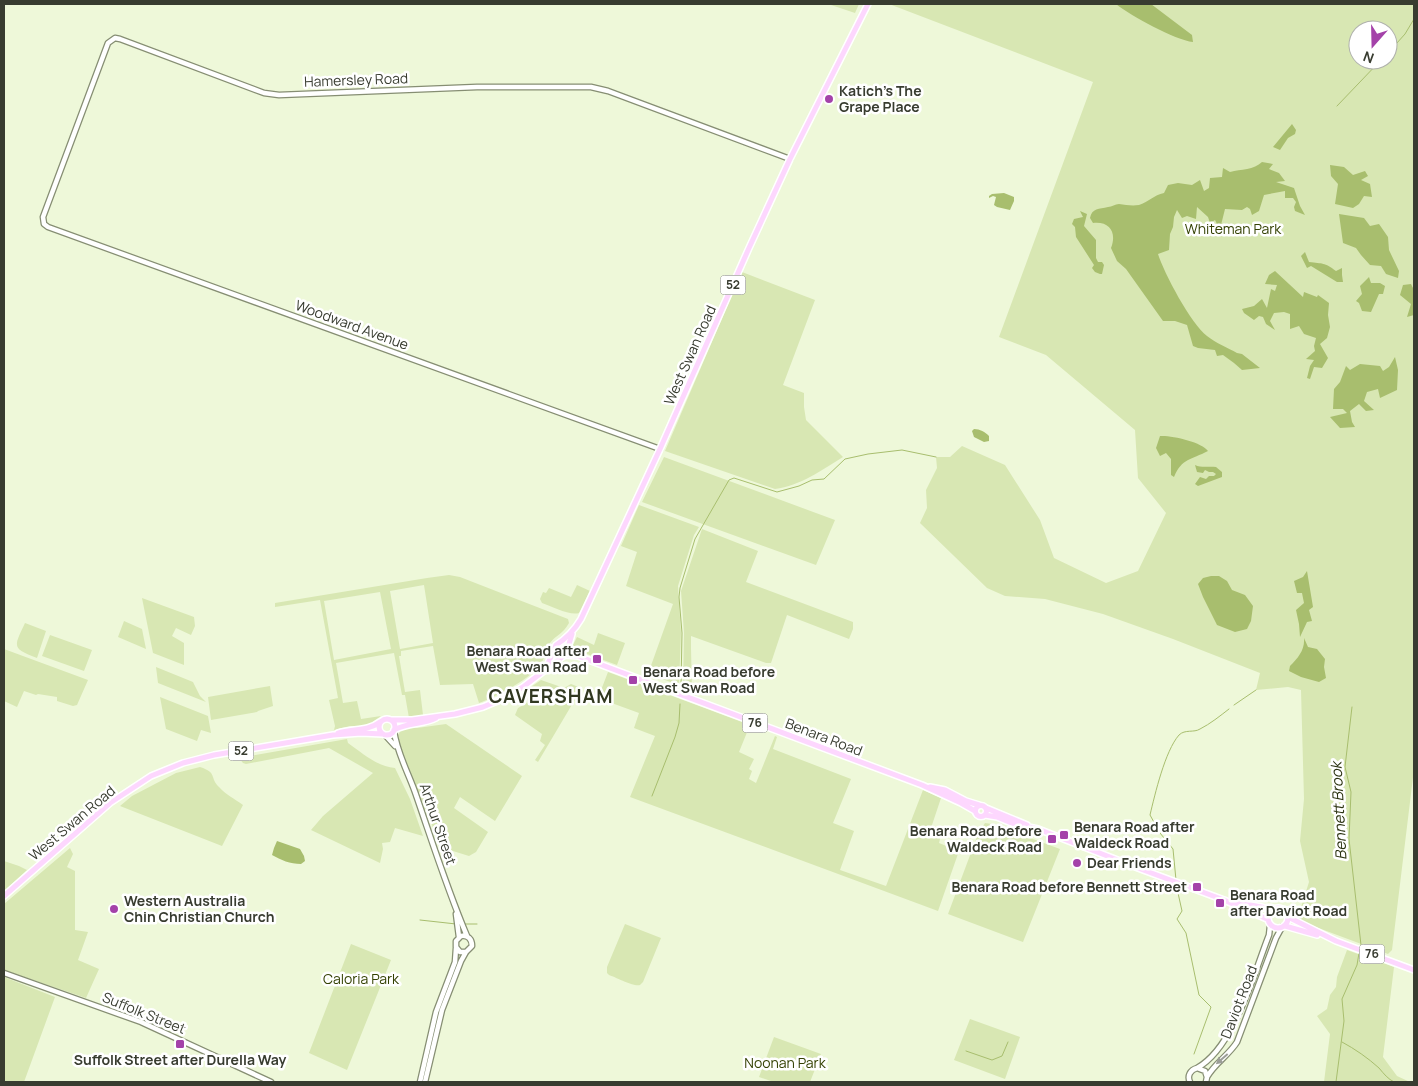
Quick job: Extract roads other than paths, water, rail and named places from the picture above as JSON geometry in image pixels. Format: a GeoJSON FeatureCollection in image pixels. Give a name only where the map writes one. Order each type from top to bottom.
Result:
{"type":"FeatureCollection","features":[{"type":"Feature","properties":{"kind":"main road","name":"West Swan Road"},"geometry":{"type":"LineString","coordinates":[[561,643],[572,633],[581,619],[660,449],[790,159],[868,4]]}},
{"type":"Feature","properties":{"kind":"main road","name":"West Swan Road"},"geometry":{"type":"LineString","coordinates":[[568,648],[572,633]]}},
{"type":"Feature","properties":{"kind":"main road"},"geometry":{"type":"LineString","coordinates":[[561,643],[565,644],[568,648]]}},
{"type":"Feature","properties":{"kind":"main road","name":"52"},"geometry":{"type":"LineString","coordinates":[[546,668],[557,644],[561,643]]}},
{"type":"Feature","properties":{"kind":"main road","name":"52"},"geometry":{"type":"LineString","coordinates":[[380,722],[385,719],[412,720],[439,717],[467,712],[494,703],[523,687],[564,655],[568,648]]}},
{"type":"Feature","properties":{"kind":"main road","name":"Benara Road"},"geometry":{"type":"LineString","coordinates":[[568,648],[577,656]]}},
{"type":"Feature","properties":{"kind":"main road"},"geometry":{"type":"LineString","coordinates":[[555,650],[557,654],[564,655]]}},
{"type":"Feature","properties":{"kind":"main road","name":"Benara Road"},"geometry":{"type":"LineString","coordinates":[[564,655],[577,656],[922,785],[975,811]]}},
{"type":"Feature","properties":{"kind":"main road","name":"52"},"geometry":{"type":"LineString","coordinates":[[384,734],[390,734],[403,725],[426,722],[439,717]]}},
{"type":"Feature","properties":{"kind":"main road"},"geometry":{"type":"LineString","coordinates":[[391,720],[395,725],[394,731]]}},
{"type":"Feature","properties":{"kind":"main road","name":"West Swan Road"},"geometry":{"type":"LineString","coordinates":[[333,735],[345,731],[367,729],[380,722]]}},
{"type":"Feature","properties":{"kind":"main road"},"geometry":{"type":"LineString","coordinates":[[380,722],[379,728],[384,734]]}},
{"type":"Feature","properties":{"kind":"main road","name":"West Swan Road"},"geometry":{"type":"LineString","coordinates":[[4,896],[110,803],[151,776],[184,763],[209,756],[333,735],[361,732],[384,734]]}},
{"type":"Feature","properties":{"kind":"main road","name":"Benara Road"},"geometry":{"type":"LineString","coordinates":[[922,785],[945,790],[966,801],[979,805]]}},
{"type":"Feature","properties":{"kind":"main road"},"geometry":{"type":"LineString","coordinates":[[975,811],[979,805]]}},
{"type":"Feature","properties":{"kind":"main road","name":"76"},"geometry":{"type":"LineString","coordinates":[[979,805],[1034,828],[1224,900],[1267,919]]}},
{"type":"Feature","properties":{"kind":"main road"},"geometry":{"type":"LineString","coordinates":[[985,815],[986,808]]}},
{"type":"Feature","properties":{"kind":"main road","name":"76"},"geometry":{"type":"LineString","coordinates":[[975,811],[978,816],[985,815],[1034,828]]}},
{"type":"Feature","properties":{"kind":"main road","name":"76"},"geometry":{"type":"LineString","coordinates":[[1224,900],[1284,910],[1288,917],[1330,938],[1414,970]]}},
{"type":"Feature","properties":{"kind":"main road"},"geometry":{"type":"LineString","coordinates":[[1270,926],[1267,919],[1268,913],[1272,909]]}},
{"type":"Feature","properties":{"kind":"main road"},"geometry":{"type":"LineString","coordinates":[[1283,927],[1288,917]]}},
{"type":"Feature","properties":{"kind":"main road","name":"76"},"geometry":{"type":"LineString","coordinates":[[1270,926],[1276,928],[1283,927],[1330,938]]}},
{"type":"Feature","properties":{"kind":"street","name":"Hamersley Road"},"geometry":{"type":"LineString","coordinates":[[43,217],[108,42],[116,38],[272,94],[477,87],[591,87],[608,91],[790,159]]}},
{"type":"Feature","properties":{"kind":"street","name":"Woodward Avenue"},"geometry":{"type":"LineString","coordinates":[[43,217],[44,224],[61,232],[660,449]]}},
{"type":"Feature","properties":{"kind":"street","name":"Arthur Street"},"geometry":{"type":"LineString","coordinates":[[394,731],[397,749],[411,782],[455,908],[467,936]]}},
{"type":"Feature","properties":{"kind":"street","name":"Arthur Street"},"geometry":{"type":"LineString","coordinates":[[384,734],[397,749]]}},
{"type":"Feature","properties":{"kind":"street","name":"Arthur Street"},"geometry":{"type":"LineString","coordinates":[[455,908],[459,937]]}},
{"type":"Feature","properties":{"kind":"street","name":"Daviot Road"},"geometry":{"type":"LineString","coordinates":[[1189,1076],[1192,1070],[1206,1063],[1214,1055],[1233,1025],[1269,935],[1270,926]]}},
{"type":"Feature","properties":{"kind":"street","name":"Daviot Road"},"geometry":{"type":"LineString","coordinates":[[1207,1080],[1213,1067],[1237,1042],[1276,938],[1283,927]]}},
{"type":"Feature","properties":{"kind":"street"},"geometry":{"type":"LineString","coordinates":[[420,1082],[436,1012],[454,962],[456,941],[459,937],[467,936],[472,944],[457,970],[442,1010],[426,1082]]}},
{"type":"Feature","properties":{"kind":"street"},"geometry":{"type":"LineString","coordinates":[[456,948],[460,952],[466,952]]}},
{"type":"Feature","properties":{"kind":"street","name":"Suffolk Street"},"geometry":{"type":"LineString","coordinates":[[4,972],[147,1024],[272,1082]]}},
{"type":"Feature","properties":{"kind":"street"},"geometry":{"type":"LineString","coordinates":[[1197,1068],[1203,1069],[1207,1080]]}},
{"type":"Feature","properties":{"kind":"street"},"geometry":{"type":"LineString","coordinates":[[1185,1082],[1189,1076]]}},
{"type":"Feature","properties":{"kind":"street"},"geometry":{"type":"LineString","coordinates":[[1189,1076],[1190,1082]]}},
{"type":"Feature","properties":{"kind":"waterway","name":"Bennett Brook"},"geometry":{"type":"LineString","coordinates":[[1398,42],[1414,19]]}},
{"type":"Feature","properties":{"kind":"waterway","name":"Bennett Brook"},"geometry":{"type":"LineString","coordinates":[[1337,106],[1371,70]]}},
{"type":"Feature","properties":{"kind":"waterway"},"geometry":{"type":"LineString","coordinates":[[681,686],[682,633],[680,588],[695,539],[729,480],[734,478],[777,492],[812,480],[824,479],[845,459],[902,450],[936,457]]}},
{"type":"Feature","properties":{"kind":"waterway"},"geometry":{"type":"LineString","coordinates":[[1234,705],[1256,690]]}},
{"type":"Feature","properties":{"kind":"waterway"},"geometry":{"type":"LineString","coordinates":[[652,796],[675,737],[679,723],[680,704]]}},
{"type":"Feature","properties":{"kind":"waterway","name":"Bennett Brook"},"geometry":{"type":"LineString","coordinates":[[1352,707],[1345,767],[1351,792],[1349,839],[1361,945]]}},
{"type":"Feature","properties":{"kind":"waterway"},"geometry":{"type":"LineString","coordinates":[[1176,880],[1173,849],[1160,833],[1150,815],[1161,773],[1169,751],[1179,735],[1184,732],[1200,729],[1229,709]]}},
{"type":"Feature","properties":{"kind":"waterway"},"geometry":{"type":"LineString","coordinates":[[1176,884],[1182,911],[1177,919],[1186,933],[1199,995],[1211,1007],[1194,1054]]}},
{"type":"Feature","properties":{"kind":"waterway"},"geometry":{"type":"LineString","coordinates":[[420,920],[456,924]]}},
{"type":"Feature","properties":{"kind":"waterway"},"geometry":{"type":"LineString","coordinates":[[465,924],[477,924]]}},
{"type":"Feature","properties":{"kind":"waterway","name":"Bennett Brook"},"geometry":{"type":"LineString","coordinates":[[1336,1082],[1344,1021],[1342,999],[1357,965],[1359,953]]}},
{"type":"Feature","properties":{"kind":"waterway"},"geometry":{"type":"LineString","coordinates":[[966,1051],[992,1060],[1002,1056],[1008,1042]]}},
{"type":"Feature","properties":{"kind":"waterway"},"geometry":{"type":"LineString","coordinates":[[1342,1042],[1366,1057],[1394,1082]]}},
{"type":"Feature","properties":{"kind":"place","name":"Katich’s The Grape Place"},"geometry":{"type":"Point","coordinates":[829,99]}},
{"type":"Feature","properties":{"kind":"place","name":"Benara Road after West Swan Road"},"geometry":{"type":"Point","coordinates":[597,659]}},
{"type":"Feature","properties":{"kind":"place","name":"Benara Road before West Swan Road"},"geometry":{"type":"Point","coordinates":[633,680]}},
{"type":"Feature","properties":{"kind":"place","name":"Benara Road after Waldeck Road"},"geometry":{"type":"Point","coordinates":[1064,835]}},
{"type":"Feature","properties":{"kind":"place","name":"Benara Road before Waldeck Road"},"geometry":{"type":"Point","coordinates":[1052,839]}},
{"type":"Feature","properties":{"kind":"place","name":"Dear Friends"},"geometry":{"type":"Point","coordinates":[1077,863]}},
{"type":"Feature","properties":{"kind":"place","name":"Benara Road before Bennett Street"},"geometry":{"type":"Point","coordinates":[1197,887]}},
{"type":"Feature","properties":{"kind":"place","name":"Benara Road after Daviot Road"},"geometry":{"type":"Point","coordinates":[1220,903]}},
{"type":"Feature","properties":{"kind":"place","name":"Western Australia Chin Christian Church"},"geometry":{"type":"Point","coordinates":[114,909]}},
{"type":"Feature","properties":{"kind":"place","name":"Suffolk Street after Durella Way"},"geometry":{"type":"Point","coordinates":[180,1044]}},
{"type":"Feature","properties":{"kind":"district","name":"CAVERSHAM"},"geometry":{"type":"Point","coordinates":[551,696]}},
{"type":"Feature","properties":{"kind":"park label","name":"Whiteman Park"},"geometry":{"type":"Point","coordinates":[1233,229]}},
{"type":"Feature","properties":{"kind":"park label","name":"Caloria Park"},"geometry":{"type":"Point","coordinates":[361,979]}},
{"type":"Feature","properties":{"kind":"park label","name":"Noonan Park"},"geometry":{"type":"Point","coordinates":[785,1063]}}]}
